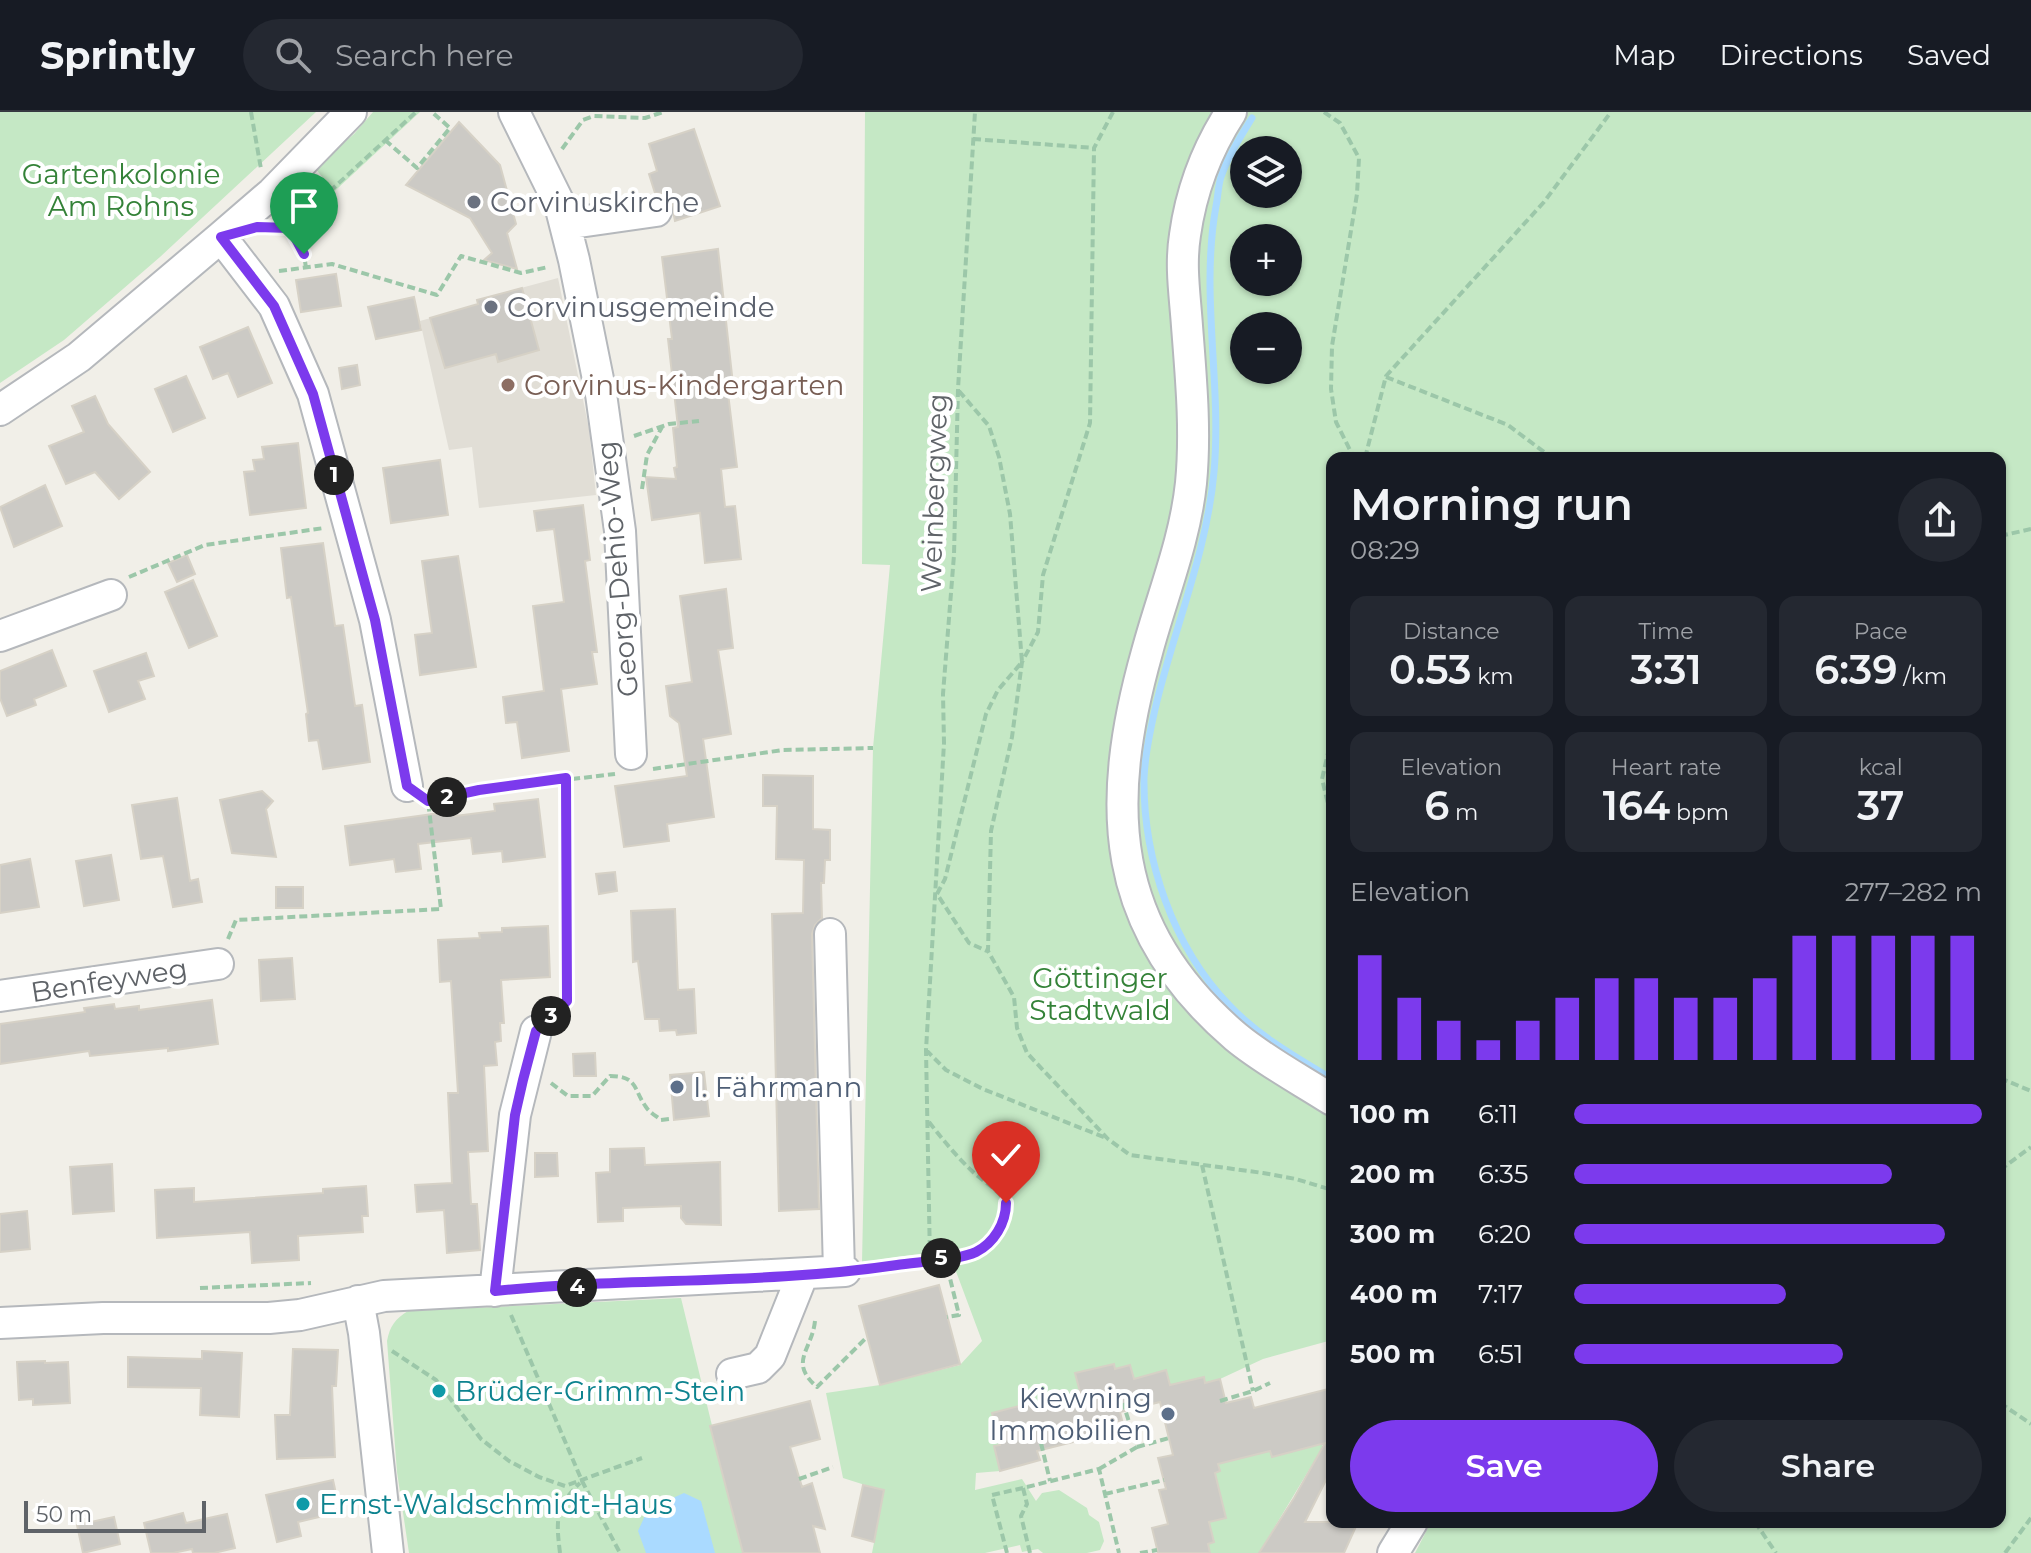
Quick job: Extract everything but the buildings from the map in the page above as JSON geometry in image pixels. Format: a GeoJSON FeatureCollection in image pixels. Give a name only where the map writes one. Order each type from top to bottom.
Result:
{"type":"FeatureCollection","features":[{"type":"Feature","properties":{"kind":"street"},"geometry":{"type":"LineString","coordinates":[[0,410],[79,357],[221,237],[272,193],[351,112]]}},
{"type":"Feature","properties":{"kind":"street","name":"Georg-Dehio-Weg"},"geometry":{"type":"LineString","coordinates":[[514,112],[560,205],[601,394],[620,531],[632,766]]}},
{"type":"Feature","properties":{"kind":"street"},"geometry":{"type":"LineString","coordinates":[[1231,112],[1216,135],[1197,183],[1185,236],[1183,275],[1194,428],[1191,484],[1183,531],[1132,710],[1124,759],[1121,811],[1128,862],[1140,909],[1161,951],[1184,986],[1238,1038],[1326,1096]]}},
{"type":"Feature","properties":{"kind":"street"},"geometry":{"type":"LineString","coordinates":[[565,224],[656,211]]}},
{"type":"Feature","properties":{"kind":"street"},"geometry":{"type":"LineString","coordinates":[[221,237],[274,306],[313,394],[375,620],[417,794]]}},
{"type":"Feature","properties":{"kind":"street"},"geometry":{"type":"LineString","coordinates":[[0,636],[111,595]]}},
{"type":"Feature","properties":{"kind":"street"},"geometry":{"type":"LineString","coordinates":[[0,1323],[103,1318],[269,1318],[300,1315],[384,1296],[802,1276],[842,1271],[830,934]]}},
{"type":"Feature","properties":{"kind":"street","name":"Benfeyweg"},"geometry":{"type":"LineString","coordinates":[[0,996],[218,964]]}},
{"type":"Feature","properties":{"kind":"street"},"geometry":{"type":"LineString","coordinates":[[499,1291],[515,1115],[536,1031]]}},
{"type":"Feature","properties":{"kind":"street"},"geometry":{"type":"LineString","coordinates":[[732,1374],[758,1368],[770,1356],[802,1276]]}},
{"type":"Feature","properties":{"kind":"street"},"geometry":{"type":"LineString","coordinates":[[358,1301],[388,1553]]}},
{"type":"Feature","properties":{"kind":"street"},"geometry":{"type":"LineString","coordinates":[[1393,1553],[1408,1528]]}},
{"type":"Feature","properties":{"kind":"path"},"geometry":{"type":"LineString","coordinates":[[251,112],[259,166],[272,193]]}},
{"type":"Feature","properties":{"kind":"path"},"geometry":{"type":"LineString","coordinates":[[268,227],[290,228],[416,112]]}},
{"type":"Feature","properties":{"kind":"path"},"geometry":{"type":"LineString","coordinates":[[385,140],[417,168],[450,128],[432,112]]}},
{"type":"Feature","properties":{"kind":"path"},"geometry":{"type":"LineString","coordinates":[[539,160],[560,151],[583,120],[594,116],[645,118],[663,112]]}},
{"type":"Feature","properties":{"kind":"path","name":"Weinbergweg"},"geometry":{"type":"LineString","coordinates":[[937,894],[944,743],[943,694],[954,555],[958,389],[975,112]]}},
{"type":"Feature","properties":{"kind":"path"},"geometry":{"type":"LineString","coordinates":[[930,1260],[926,1050],[937,894],[945,879],[986,714],[998,690],[1022,662],[1038,632],[1043,575],[1090,423],[1094,148],[1113,112]]}},
{"type":"Feature","properties":{"kind":"path"},"geometry":{"type":"LineString","coordinates":[[1324,112],[1340,123],[1359,158],[1357,194],[1332,346],[1331,389],[1336,422],[1351,452]]}},
{"type":"Feature","properties":{"kind":"path"},"geometry":{"type":"LineString","coordinates":[[1367,452],[1386,376],[1544,202],[1611,112]]}},
{"type":"Feature","properties":{"kind":"path"},"geometry":{"type":"LineString","coordinates":[[973,139],[1094,148]]}},
{"type":"Feature","properties":{"kind":"path"},"geometry":{"type":"LineString","coordinates":[[290,228],[304,254],[306,268]]}},
{"type":"Feature","properties":{"kind":"path"},"geometry":{"type":"LineString","coordinates":[[274,272],[332,264],[437,295],[461,256],[521,273],[574,260]]}},
{"type":"Feature","properties":{"kind":"path"},"geometry":{"type":"LineString","coordinates":[[1386,376],[1508,425],[1544,452]]}},
{"type":"Feature","properties":{"kind":"path"},"geometry":{"type":"LineString","coordinates":[[958,389],[989,426],[999,457],[1010,514],[1022,662],[1012,737],[991,831],[988,951],[1014,997],[1017,1028],[1027,1053],[1108,1139],[1130,1155],[1296,1179],[1326,1188]]}},
{"type":"Feature","properties":{"kind":"path"},"geometry":{"type":"LineString","coordinates":[[643,435],[662,427],[699,421]]}},
{"type":"Feature","properties":{"kind":"path"},"geometry":{"type":"LineString","coordinates":[[644,484],[647,455],[662,427]]}},
{"type":"Feature","properties":{"kind":"path"},"geometry":{"type":"LineString","coordinates":[[111,595],[123,579],[205,545],[347,525]]}},
{"type":"Feature","properties":{"kind":"path"},"geometry":{"type":"LineString","coordinates":[[2006,535],[2031,529]]}},
{"type":"Feature","properties":{"kind":"path"},"geometry":{"type":"LineString","coordinates":[[218,964],[236,920],[441,909],[417,794],[479,790],[632,766],[783,750],[873,748]]}},
{"type":"Feature","properties":{"kind":"path"},"geometry":{"type":"LineString","coordinates":[[1326,762],[1322,779],[1326,795]]}},
{"type":"Feature","properties":{"kind":"path"},"geometry":{"type":"LineString","coordinates":[[536,1031],[567,1001],[566,778]]}},
{"type":"Feature","properties":{"kind":"path"},"geometry":{"type":"LineString","coordinates":[[937,894],[969,943],[988,951]]}},
{"type":"Feature","properties":{"kind":"path"},"geometry":{"type":"LineString","coordinates":[[926,1050],[946,1070],[983,1089],[1108,1139]]}},
{"type":"Feature","properties":{"kind":"path"},"geometry":{"type":"LineString","coordinates":[[527,1063],[568,1096],[592,1096],[610,1076],[620,1076],[636,1084],[647,1109],[661,1120],[669,1119]]}},
{"type":"Feature","properties":{"kind":"path"},"geometry":{"type":"LineString","coordinates":[[2006,1081],[2031,1091]]}},
{"type":"Feature","properties":{"kind":"path"},"geometry":{"type":"LineString","coordinates":[[842,1271],[975,1253],[1002,1226],[1006,1203],[999,1191],[960,1159],[928,1121]]}},
{"type":"Feature","properties":{"kind":"path"},"geometry":{"type":"LineString","coordinates":[[2006,1166],[2031,1147]]}},
{"type":"Feature","properties":{"kind":"path"},"geometry":{"type":"LineString","coordinates":[[1202,1165],[1253,1391]]}},
{"type":"Feature","properties":{"kind":"path"},"geometry":{"type":"LineString","coordinates":[[945,1258],[959,1315],[947,1317]]}},
{"type":"Feature","properties":{"kind":"path"},"geometry":{"type":"LineString","coordinates":[[499,1291],[582,1481],[620,1553]]}},
{"type":"Feature","properties":{"kind":"path"},"geometry":{"type":"LineString","coordinates":[[815,1314],[815,1326],[802,1361],[805,1376],[817,1387],[867,1337]]}},
{"type":"Feature","properties":{"kind":"path"},"geometry":{"type":"LineString","coordinates":[[364,1333],[436,1380],[481,1439],[509,1461],[539,1477],[565,1486],[642,1458]]}},
{"type":"Feature","properties":{"kind":"path"},"geometry":{"type":"LineString","coordinates":[[1220,1401],[1244,1396],[1270,1383]]}},
{"type":"Feature","properties":{"kind":"path"},"geometry":{"type":"LineString","coordinates":[[1123,1403],[1137,1447]]}},
{"type":"Feature","properties":{"kind":"path"},"geometry":{"type":"LineString","coordinates":[[2006,1407],[2031,1424]]}},
{"type":"Feature","properties":{"kind":"path"},"geometry":{"type":"LineString","coordinates":[[1007,1553],[992,1495],[1099,1469],[1137,1447],[1169,1438]]}},
{"type":"Feature","properties":{"kind":"path"},"geometry":{"type":"LineString","coordinates":[[1041,1443],[1050,1481]]}},
{"type":"Feature","properties":{"kind":"path"},"geometry":{"type":"LineString","coordinates":[[799,1479],[833,1467]]}},
{"type":"Feature","properties":{"kind":"path"},"geometry":{"type":"LineString","coordinates":[[1099,1469],[1119,1553]]}},
{"type":"Feature","properties":{"kind":"path"},"geometry":{"type":"LineString","coordinates":[[1105,1494],[1164,1480]]}},
{"type":"Feature","properties":{"kind":"path"},"geometry":{"type":"LineString","coordinates":[[560,1553],[556,1523],[564,1499],[582,1481]]}},
{"type":"Feature","properties":{"kind":"path"},"geometry":{"type":"LineString","coordinates":[[1023,1488],[1027,1504],[1021,1516],[1030,1553]]}},
{"type":"Feature","properties":{"kind":"path"},"geometry":{"type":"LineString","coordinates":[[2005,1553],[2031,1518]]}},
{"type":"Feature","properties":{"kind":"path"},"geometry":{"type":"LineString","coordinates":[[1759,1528],[1776,1553]]}},
{"type":"Feature","properties":{"kind":"path"},"geometry":{"type":"LineString","coordinates":[[1140,1553],[1157,1550]]}},
{"type":"Feature","properties":{"kind":"shaded area","name":"Corvinus-Kindergarten"},"geometry":{"type":"Polygon","coordinates":[[[558,278],[589,429],[596,495],[479,508],[472,447],[449,450],[420,321],[455,311],[459,321],[481,315],[477,300],[558,278]]]}},
{"type":"Feature","properties":{"kind":"green space","name":"Gartenkolonie Am Rohns"},"geometry":{"type":"Polygon","coordinates":[[[0,112],[316,112],[160,257],[64,340],[0,383],[0,112]]]}},
{"type":"Feature","properties":{"kind":"green space"},"geometry":{"type":"Polygon","coordinates":[[[373,112],[420,112],[298,225],[269,224],[323,178],[315,168],[354,134],[373,112]]]}},
{"type":"Feature","properties":{"kind":"green space","name":"Göttinger Stadtwald"},"geometry":{"type":"Polygon","coordinates":[[[865,112],[2031,112],[2031,1553],[1415,1553],[1428,1528],[2006,1528],[2006,452],[1326,452],[1326,1342],[1263,1359],[1205,1383],[1203,1377],[1170,1385],[1165,1371],[1134,1379],[1130,1365],[1115,1369],[1113,1364],[1075,1373],[1081,1398],[1008,1442],[994,1446],[1000,1471],[976,1473],[975,1490],[1022,1479],[1036,1501],[1042,1493],[1059,1490],[1087,1508],[1089,1515],[1099,1522],[1104,1541],[1100,1550],[1087,1553],[1043,1553],[1038,1549],[1022,1552],[1020,1545],[985,1553],[872,1553],[884,1491],[843,1478],[826,1393],[880,1385],[960,1365],[982,1341],[948,1250],[862,1262],[873,748],[890,565],[862,564],[865,112]]]}},
{"type":"Feature","properties":{"kind":"green space"},"geometry":{"type":"Polygon","coordinates":[[[681,1298],[743,1553],[409,1553],[397,1472],[387,1341],[400,1317],[408,1311],[681,1298]]]}},
{"type":"Feature","properties":{"kind":"green space"},"geometry":{"type":"Polygon","coordinates":[[[1326,1418],[1321,1450],[1259,1553],[1210,1553],[1201,1545],[1214,1542],[1209,1522],[1226,1518],[1217,1481],[1207,1475],[1220,1471],[1211,1433],[1246,1457],[1270,1451],[1272,1457],[1295,1451],[1326,1418]]]}},
{"type":"Feature","properties":{"kind":"water"},"geometry":{"type":"Polygon","coordinates":[[[684,1493],[701,1501],[715,1553],[646,1553],[638,1531],[648,1509],[684,1493]]]}},
{"type":"Feature","properties":{"kind":"waterway"},"geometry":{"type":"LineString","coordinates":[[1252,118],[1227,161],[1219,188],[1210,273],[1216,439],[1214,472],[1198,559],[1151,729],[1144,778],[1145,809],[1149,839],[1165,900],[1177,929],[1209,982],[1252,1027],[1326,1075]]}},
{"type":"Feature","properties":{"kind":"place","name":"Corvinuskirche"},"geometry":{"type":"Point","coordinates":[474,202]}},
{"type":"Feature","properties":{"kind":"place","name":"Corvinusgemeinde"},"geometry":{"type":"Point","coordinates":[491,307]}},
{"type":"Feature","properties":{"kind":"place","name":"Corvinus-Kindergarten"},"geometry":{"type":"Point","coordinates":[508,385]}},
{"type":"Feature","properties":{"kind":"place","name":"I. Fährmann"},"geometry":{"type":"Point","coordinates":[677,1087]}},
{"type":"Feature","properties":{"kind":"place","name":"Brüder-Grimm-Stein"},"geometry":{"type":"Point","coordinates":[439,1391]}},
{"type":"Feature","properties":{"kind":"place","name":"Kiewning Immobilien"},"geometry":{"type":"Point","coordinates":[1168,1414]}},
{"type":"Feature","properties":{"kind":"place","name":"Ernst-Waldschmidt-Haus"},"geometry":{"type":"Point","coordinates":[303,1504]}},
{"type":"Feature","properties":{"kind":"route"},"geometry":{"type":"LineString","coordinates":[[304,254],[290,228],[257,227],[221,237],[274,306],[313,394],[375,620],[407,786],[428,801],[479,790],[566,778],[567,1001],[536,1031],[523,1080],[515,1115],[495,1291],[802,1276],[975,1253],[1002,1226],[1006,1203]]}}]}
